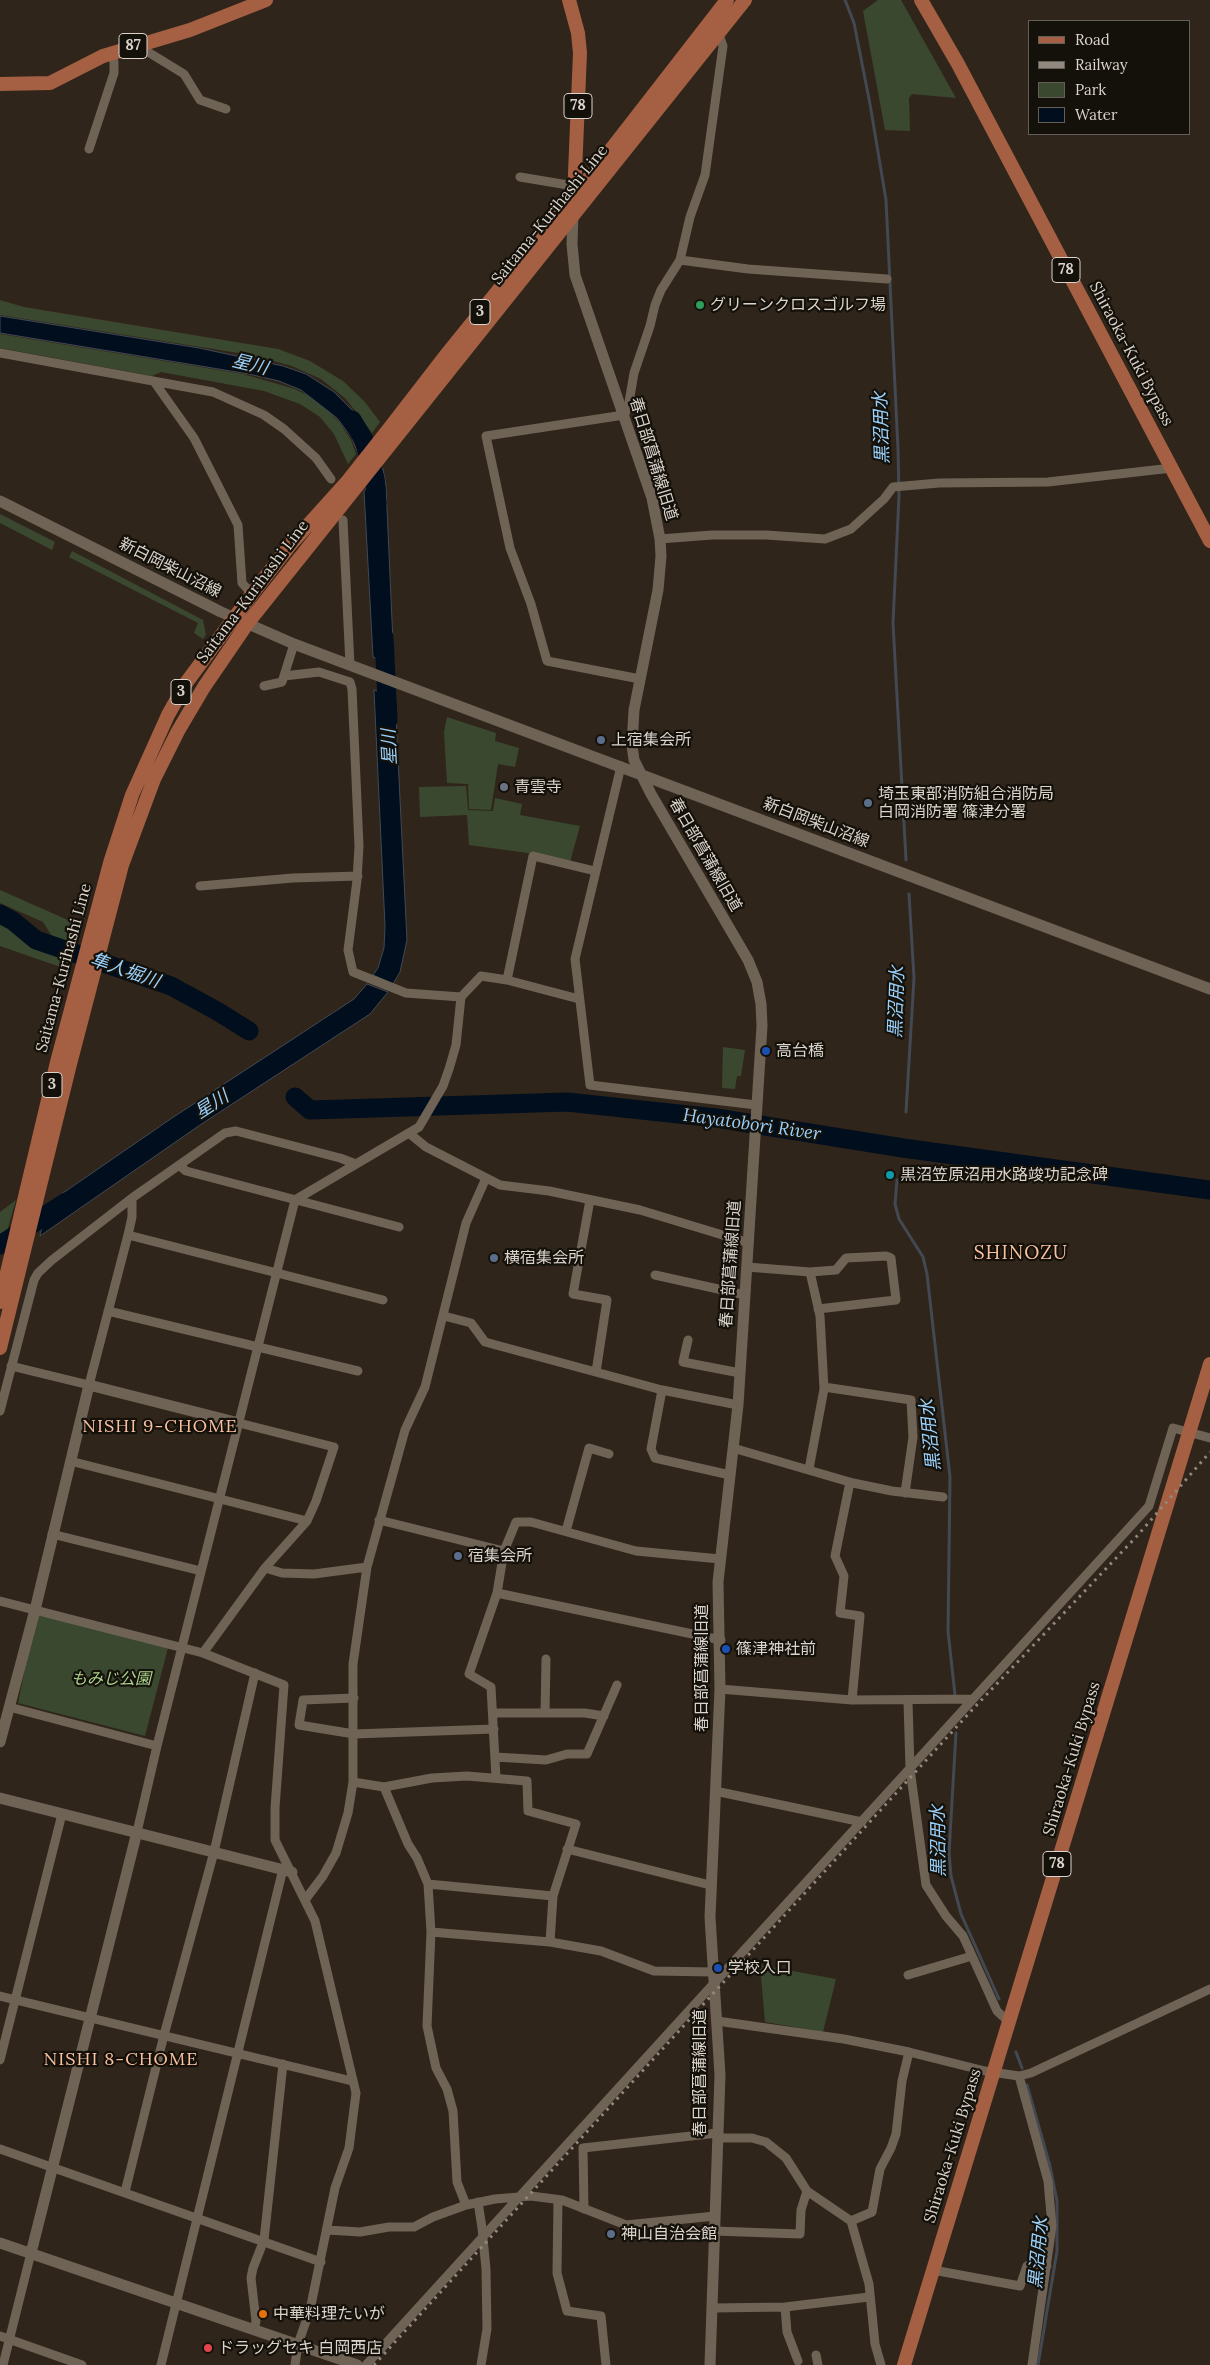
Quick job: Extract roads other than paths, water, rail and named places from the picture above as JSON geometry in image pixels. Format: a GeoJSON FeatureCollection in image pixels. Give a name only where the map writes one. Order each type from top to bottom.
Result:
{"type":"FeatureCollection","features":[{"type":"Feature","properties":{"kind":"main road","name":"87"},"geometry":{"type":"LineString","coordinates":[[0,84],[50,83],[112,52],[190,30],[266,0]]}},
{"type":"Feature","properties":{"kind":"main road","name":"78"},"geometry":{"type":"LineString","coordinates":[[569,0],[576,23],[580,53],[573,213]]}},
{"type":"Feature","properties":{"kind":"main road","name":"Saitama-Kurihashi Line"},"geometry":{"type":"LineString","coordinates":[[390,437],[446,355],[574,189],[727,0]]}},
{"type":"Feature","properties":{"kind":"main road","name":"Saitama-Kurihashi Line"},"geometry":{"type":"LineString","coordinates":[[0,1302],[57,1062],[122,865],[154,779],[192,705],[247,624],[347,490],[635,138],[745,0]]}},
{"type":"Feature","properties":{"kind":"main road","name":"Shiraoka-Kuki Bypass"},"geometry":{"type":"LineString","coordinates":[[921,0],[958,64],[1210,541]]}},
{"type":"Feature","properties":{"kind":"main road","name":"Saitama-Kurihashi Line"},"geometry":{"type":"LineString","coordinates":[[96,944],[119,832],[154,743],[186,683],[233,618],[291,544],[347,490]]}},
{"type":"Feature","properties":{"kind":"main road","name":"Saitama-Kurihashi Line"},"geometry":{"type":"LineString","coordinates":[[0,1348],[40,1194],[89,969]]}},
{"type":"Feature","properties":{"kind":"main road","name":"Shiraoka-Kuki Bypass"},"geometry":{"type":"LineString","coordinates":[[904,2365],[1210,1364]]}},
{"type":"Feature","properties":{"kind":"street"},"geometry":{"type":"LineString","coordinates":[[640,679],[547,660],[531,604],[510,548],[486,436],[624,415],[628,408],[634,373],[655,305],[661,290],[680,260],[690,217],[705,176],[723,46],[718,32]]}},
{"type":"Feature","properties":{"kind":"street"},"geometry":{"type":"LineString","coordinates":[[143,42],[148,52],[184,74],[200,100],[226,109]]}},
{"type":"Feature","properties":{"kind":"street"},"geometry":{"type":"LineString","coordinates":[[89,149],[114,73],[112,52]]}},
{"type":"Feature","properties":{"kind":"street"},"geometry":{"type":"LineString","coordinates":[[520,177],[568,185],[574,189]]}},
{"type":"Feature","properties":{"kind":"street","name":"春日部菖蒲線旧道"},"geometry":{"type":"LineString","coordinates":[[573,213],[572,244],[575,275],[652,498],[660,539],[661,556],[658,590],[632,729],[634,760],[639,773],[748,960],[757,982],[761,1004],[762,1026],[755,1109],[749,1243],[738,1405],[720,1559],[718,1598],[721,1640],[720,1689],[710,1884],[710,1938],[718,2021],[720,2075],[710,2365]]}},
{"type":"Feature","properties":{"kind":"street"},"geometry":{"type":"LineString","coordinates":[[680,260],[748,269],[887,279]]}},
{"type":"Feature","properties":{"kind":"street"},"geometry":{"type":"LineString","coordinates":[[0,353],[155,383],[213,392],[264,415],[284,429],[316,458],[331,479]]}},
{"type":"Feature","properties":{"kind":"street"},"geometry":{"type":"LineString","coordinates":[[155,383],[194,438],[238,525],[242,583],[252,594]]}},
{"type":"Feature","properties":{"kind":"street"},"geometry":{"type":"LineString","coordinates":[[660,539],[712,535],[766,535],[825,539],[851,529],[899,487],[938,483],[1048,482],[1172,468]]}},
{"type":"Feature","properties":{"kind":"street","name":"新白岡柴山沼線"},"geometry":{"type":"LineString","coordinates":[[0,501],[233,618],[294,644],[1210,989]]}},
{"type":"Feature","properties":{"kind":"street"},"geometry":{"type":"LineString","coordinates":[[343,520],[354,666]]}},
{"type":"Feature","properties":{"kind":"street"},"geometry":{"type":"LineString","coordinates":[[264,686],[282,682],[294,644]]}},
{"type":"Feature","properties":{"kind":"street"},"geometry":{"type":"LineString","coordinates":[[284,676],[319,672],[350,682],[359,846],[358,876],[348,950],[350,968],[357,976],[406,993],[461,997]]}},
{"type":"Feature","properties":{"kind":"street"},"geometry":{"type":"LineString","coordinates":[[621,766],[575,959],[590,1085],[755,1109]]}},
{"type":"Feature","properties":{"kind":"street"},"geometry":{"type":"LineString","coordinates":[[508,980],[533,856],[595,871]]}},
{"type":"Feature","properties":{"kind":"street"},"geometry":{"type":"LineString","coordinates":[[200,886],[293,878],[358,876]]}},
{"type":"Feature","properties":{"kind":"street"},"geometry":{"type":"LineString","coordinates":[[3,2365],[295,1200],[410,1134],[425,1118],[443,1086],[456,1045],[461,997],[481,976],[508,980],[579,999]]}},
{"type":"Feature","properties":{"kind":"street"},"geometry":{"type":"LineString","coordinates":[[0,1411],[34,1280],[38,1273],[132,1198],[225,1133],[236,1131],[340,1158],[356,1164]]}},
{"type":"Feature","properties":{"kind":"street"},"geometry":{"type":"LineString","coordinates":[[410,1134],[426,1146],[486,1178],[512,1187],[549,1191],[640,1210],[749,1243]]}},
{"type":"Feature","properties":{"kind":"street"},"geometry":{"type":"LineString","coordinates":[[179,1166],[186,1171],[399,1227]]}},
{"type":"Feature","properties":{"kind":"street"},"geometry":{"type":"LineString","coordinates":[[305,1900],[323,1876],[336,1853],[348,1812],[353,1782],[353,1664],[366,1567],[405,1430],[425,1387],[466,1223],[486,1178]]}},
{"type":"Feature","properties":{"kind":"street"},"geometry":{"type":"LineString","coordinates":[[0,1742],[35,1610],[70,1461],[128,1235],[132,1217],[132,1198]]}},
{"type":"Feature","properties":{"kind":"street"},"geometry":{"type":"LineString","coordinates":[[590,1200],[573,1294],[607,1300],[596,1372]]}},
{"type":"Feature","properties":{"kind":"street"},"geometry":{"type":"LineString","coordinates":[[128,1235],[383,1300]]}},
{"type":"Feature","properties":{"kind":"street"},"geometry":{"type":"LineString","coordinates":[[747,1267],[810,1272],[836,1270],[843,1259],[846,1258],[886,1256],[890,1258],[896,1300],[818,1309]]}},
{"type":"Feature","properties":{"kind":"street"},"geometry":{"type":"LineString","coordinates":[[809,1469],[824,1387],[818,1309],[810,1272]]}},
{"type":"Feature","properties":{"kind":"street"},"geometry":{"type":"LineString","coordinates":[[655,1275],[745,1295]]}},
{"type":"Feature","properties":{"kind":"street"},"geometry":{"type":"LineString","coordinates":[[108,1311],[358,1371]]}},
{"type":"Feature","properties":{"kind":"street"},"geometry":{"type":"LineString","coordinates":[[444,1316],[471,1323],[485,1342],[662,1390],[738,1405]]}},
{"type":"Feature","properties":{"kind":"street"},"geometry":{"type":"LineString","coordinates":[[688,1340],[683,1362],[740,1373]]}},
{"type":"Feature","properties":{"kind":"street"},"geometry":{"type":"LineString","coordinates":[[11,1366],[334,1446],[316,1501],[307,1520],[265,1568],[203,1653]]}},
{"type":"Feature","properties":{"kind":"street"},"geometry":{"type":"LineString","coordinates":[[824,1387],[911,1400],[913,1437],[905,1493]]}},
{"type":"Feature","properties":{"kind":"street"},"geometry":{"type":"LineString","coordinates":[[662,1390],[650,1449],[655,1458],[730,1474]]}},
{"type":"Feature","properties":{"kind":"street"},"geometry":{"type":"LineString","coordinates":[[366,2365],[521,2197],[714,1978],[862,1822],[1149,1506],[1174,1428],[1210,1438]]}},
{"type":"Feature","properties":{"kind":"street"},"geometry":{"type":"LineString","coordinates":[[566,1531],[589,1448],[609,1454]]}},
{"type":"Feature","properties":{"kind":"street"},"geometry":{"type":"LineString","coordinates":[[733,1448],[850,1482],[905,1493],[943,1497]]}},
{"type":"Feature","properties":{"kind":"street"},"geometry":{"type":"LineString","coordinates":[[70,1461],[307,1520]]}},
{"type":"Feature","properties":{"kind":"street"},"geometry":{"type":"LineString","coordinates":[[850,1482],[835,1556],[844,1576],[840,1613],[860,1616],[852,1700]]}},
{"type":"Feature","properties":{"kind":"street"},"geometry":{"type":"LineString","coordinates":[[379,1520],[504,1551]]}},
{"type":"Feature","properties":{"kind":"street"},"geometry":{"type":"LineString","coordinates":[[496,1778],[494,1713],[491,1687],[469,1674],[497,1593],[504,1551],[516,1522],[531,1522],[636,1551],[720,1559]]}},
{"type":"Feature","properties":{"kind":"street"},"geometry":{"type":"LineString","coordinates":[[52,1534],[201,1572]]}},
{"type":"Feature","properties":{"kind":"street"},"geometry":{"type":"LineString","coordinates":[[265,1568],[282,1573],[314,1574],[366,1567]]}},
{"type":"Feature","properties":{"kind":"street"},"geometry":{"type":"LineString","coordinates":[[497,1593],[721,1640]]}},
{"type":"Feature","properties":{"kind":"street"},"geometry":{"type":"LineString","coordinates":[[0,1601],[203,1653],[284,1685],[274,1808],[275,1840],[315,1922],[356,2093],[349,2148],[334,2188],[321,2262],[310,2310],[298,2344],[295,2365]]}},
{"type":"Feature","properties":{"kind":"street"},"geometry":{"type":"LineString","coordinates":[[545,1713],[546,1659]]}},
{"type":"Feature","properties":{"kind":"street"},"geometry":{"type":"LineString","coordinates":[[125,2192],[164,2035],[214,1852],[255,1673]]}},
{"type":"Feature","properties":{"kind":"street"},"geometry":{"type":"LineString","coordinates":[[495,1757],[546,1760],[567,1754],[587,1754],[617,1685]]}},
{"type":"Feature","properties":{"kind":"street"},"geometry":{"type":"LineString","coordinates":[[720,1689],[852,1700],[973,1699]]}},
{"type":"Feature","properties":{"kind":"street"},"geometry":{"type":"LineString","coordinates":[[354,1698],[303,1700],[299,1725],[354,1734],[494,1729]]}},
{"type":"Feature","properties":{"kind":"street"},"geometry":{"type":"LineString","coordinates":[[908,1701],[910,1769],[926,1885],[946,1916],[963,1936],[997,2011],[1009,2022]]}},
{"type":"Feature","properties":{"kind":"street"},"geometry":{"type":"LineString","coordinates":[[9,1707],[157,1746]]}},
{"type":"Feature","properties":{"kind":"street"},"geometry":{"type":"LineString","coordinates":[[494,1713],[584,1713],[604,1716]]}},
{"type":"Feature","properties":{"kind":"street"},"geometry":{"type":"LineString","coordinates":[[353,1782],[384,1788],[432,1778],[467,1776],[527,1781],[528,1811],[576,1824],[554,1896],[550,1942]]}},
{"type":"Feature","properties":{"kind":"street"},"geometry":{"type":"LineString","coordinates":[[384,1788],[408,1844],[417,1858],[428,1884],[431,1932],[427,2026],[436,2068],[447,2089],[453,2112],[457,2182],[466,2204]]}},
{"type":"Feature","properties":{"kind":"street"},"geometry":{"type":"LineString","coordinates":[[714,1791],[862,1822]]}},
{"type":"Feature","properties":{"kind":"street"},"geometry":{"type":"LineString","coordinates":[[0,1798],[288,1870]]}},
{"type":"Feature","properties":{"kind":"street"},"geometry":{"type":"LineString","coordinates":[[0,2057],[62,1814]]}},
{"type":"Feature","properties":{"kind":"street"},"geometry":{"type":"LineString","coordinates":[[568,1849],[710,1884]]}},
{"type":"Feature","properties":{"kind":"street"},"geometry":{"type":"LineString","coordinates":[[160,2365],[237,2053],[288,1870]]}},
{"type":"Feature","properties":{"kind":"street"},"geometry":{"type":"LineString","coordinates":[[428,1884],[554,1896]]}},
{"type":"Feature","properties":{"kind":"street"},"geometry":{"type":"LineString","coordinates":[[431,1932],[550,1942],[601,1951],[654,1971],[714,1978]]}},
{"type":"Feature","properties":{"kind":"street"},"geometry":{"type":"LineString","coordinates":[[908,1975],[972,1956]]}},
{"type":"Feature","properties":{"kind":"street"},"geometry":{"type":"LineString","coordinates":[[718,2021],[844,2039],[909,2052],[994,2073],[1019,2076],[1031,2073],[1210,1989]]}},
{"type":"Feature","properties":{"kind":"street"},"geometry":{"type":"LineString","coordinates":[[0,1996],[352,2081]]}},
{"type":"Feature","properties":{"kind":"street"},"geometry":{"type":"LineString","coordinates":[[851,2221],[872,2212],[880,2169],[896,2134],[902,2081],[909,2052]]}},
{"type":"Feature","properties":{"kind":"street"},"geometry":{"type":"LineString","coordinates":[[254,2330],[256,2321],[251,2278],[264,2240],[282,2064]]}},
{"type":"Feature","properties":{"kind":"street"},"geometry":{"type":"LineString","coordinates":[[1019,2076],[1048,2181],[1052,2226],[1032,2365]]}},
{"type":"Feature","properties":{"kind":"street"},"geometry":{"type":"LineString","coordinates":[[584,2209],[583,2148],[717,2135],[752,2138],[766,2142],[786,2158],[807,2191],[851,2221],[869,2284],[875,2344],[881,2365]]}},
{"type":"Feature","properties":{"kind":"street"},"geometry":{"type":"LineString","coordinates":[[0,2150],[264,2240],[321,2262]]}},
{"type":"Feature","properties":{"kind":"street"},"geometry":{"type":"LineString","coordinates":[[714,2231],[800,2234],[801,2210],[807,2191]]}},
{"type":"Feature","properties":{"kind":"street"},"geometry":{"type":"LineString","coordinates":[[327,2230],[360,2232],[414,2227],[466,2204],[521,2197],[558,2200],[626,2225],[715,2216]]}},
{"type":"Feature","properties":{"kind":"street"},"geometry":{"type":"LineString","coordinates":[[558,2200],[557,2273],[567,2310],[601,2316],[606,2365]]}},
{"type":"Feature","properties":{"kind":"street"},"geometry":{"type":"LineString","coordinates":[[478,2202],[483,2238],[487,2329],[480,2365]]}},
{"type":"Feature","properties":{"kind":"street"},"geometry":{"type":"LineString","coordinates":[[0,2243],[357,2365]]}},
{"type":"Feature","properties":{"kind":"street"},"geometry":{"type":"LineString","coordinates":[[933,2270],[1020,2286],[1028,2266],[1032,2264],[1047,2266]]}},
{"type":"Feature","properties":{"kind":"street"},"geometry":{"type":"LineString","coordinates":[[713,2308],[785,2307],[869,2297]]}},
{"type":"Feature","properties":{"kind":"street"},"geometry":{"type":"LineString","coordinates":[[785,2307],[787,2332],[798,2361]]}},
{"type":"Feature","properties":{"kind":"street"},"geometry":{"type":"LineString","coordinates":[[0,2336],[81,2365]]}},
{"type":"Feature","properties":{"kind":"street"},"geometry":{"type":"LineString","coordinates":[[816,2355],[818,2365]]}},
{"type":"Feature","properties":{"kind":"water"},"geometry":{"type":"Polygon","coordinates":[[[0,316],[199,348],[283,366],[306,374],[334,392],[353,411],[369,436],[357,451],[352,438],[337,418],[301,390],[279,381],[249,374],[0,333],[0,316]]]}},
{"type":"Feature","properties":{"kind":"water"},"geometry":{"type":"Polygon","coordinates":[[[383,469],[386,486],[394,665],[373,657],[364,491],[383,469]]]}},
{"type":"Feature","properties":{"kind":"water"},"geometry":{"type":"Polygon","coordinates":[[[374,690],[395,698],[407,940],[400,972],[393,984],[373,975],[378,968],[384,948],[385,926],[374,690]]]}},
{"type":"Feature","properties":{"kind":"water"},"geometry":{"type":"Polygon","coordinates":[[[367,984],[388,992],[370,1014],[200,1125],[40,1236],[47,1204],[172,1118],[354,999],[367,984]]]}},
{"type":"Feature","properties":{"kind":"water"},"geometry":{"type":"Polygon","coordinates":[[[7,1231],[4,1251],[0,1254],[0,1236],[7,1231]]]}},
{"type":"Feature","properties":{"kind":"waterway","name":"黒沼用水"},"geometry":{"type":"LineString","coordinates":[[845,0],[854,23],[886,200],[899,496],[893,623],[906,860]]}},
{"type":"Feature","properties":{"kind":"waterway","name":"星川"},"geometry":{"type":"LineString","coordinates":[[352,420],[364,440],[375,479],[377,503]]}},
{"type":"Feature","properties":{"kind":"waterway","name":"星川"},"geometry":{"type":"LineString","coordinates":[[384,637],[388,720]]}},
{"type":"Feature","properties":{"kind":"waterway","name":"黒沼用水"},"geometry":{"type":"LineString","coordinates":[[906,1112],[914,978],[909,894]]}},
{"type":"Feature","properties":{"kind":"waterway","name":"隼人堀川"},"geometry":{"type":"LineString","coordinates":[[0,914],[13,921],[36,940],[171,986],[249,1031]]}},
{"type":"Feature","properties":{"kind":"waterway","name":"Hayatobori River"},"geometry":{"type":"LineString","coordinates":[[295,1097],[310,1110],[567,1102],[716,1118],[903,1148],[1210,1190]]}},
{"type":"Feature","properties":{"kind":"waterway","name":"黒沼用水"},"geometry":{"type":"LineString","coordinates":[[897,1180],[895,1204],[899,1219],[923,1257],[927,1274],[950,1477],[948,1631],[955,1695]]}},
{"type":"Feature","properties":{"kind":"waterway","name":"星川"},"geometry":{"type":"LineString","coordinates":[[0,1245],[66,1202]]}},
{"type":"Feature","properties":{"kind":"waterway","name":"黒沼用水"},"geometry":{"type":"LineString","coordinates":[[956,1733],[949,1853],[951,1876],[961,1914],[999,1999]]}},
{"type":"Feature","properties":{"kind":"waterway","name":"黒沼用水"},"geometry":{"type":"LineString","coordinates":[[1016,2052],[1022,2068]]}},
{"type":"Feature","properties":{"kind":"waterway","name":"黒沼用水"},"geometry":{"type":"LineString","coordinates":[[1027,2085],[1050,2166],[1057,2201],[1057,2251],[1038,2365]]}},
{"type":"Feature","properties":{"kind":"railway"},"geometry":{"type":"LineString","coordinates":[[374,2365],[972,1710],[1137,1536],[1210,1452]]}},
{"type":"Feature","properties":{"kind":"place","name":"グリーンクロスゴルフ場"},"geometry":{"type":"Point","coordinates":[700,305]}},
{"type":"Feature","properties":{"kind":"place","name":"上宿集会所"},"geometry":{"type":"Point","coordinates":[601,740]}},
{"type":"Feature","properties":{"kind":"place","name":"青雲寺"},"geometry":{"type":"Point","coordinates":[504,787]}},
{"type":"Feature","properties":{"kind":"place","name":"埼玉東部消防組合消防局 白岡消防署 篠津分署"},"geometry":{"type":"Point","coordinates":[868,803]}},
{"type":"Feature","properties":{"kind":"place","name":"高台橋"},"geometry":{"type":"Point","coordinates":[766,1051]}},
{"type":"Feature","properties":{"kind":"place","name":"黒沼笠原沼用水路竣功記念碑"},"geometry":{"type":"Point","coordinates":[890,1175]}},
{"type":"Feature","properties":{"kind":"place","name":"横宿集会所"},"geometry":{"type":"Point","coordinates":[494,1258]}},
{"type":"Feature","properties":{"kind":"place","name":"宿集会所"},"geometry":{"type":"Point","coordinates":[458,1556]}},
{"type":"Feature","properties":{"kind":"place","name":"篠津神社前"},"geometry":{"type":"Point","coordinates":[726,1649]}},
{"type":"Feature","properties":{"kind":"place","name":"学校入口"},"geometry":{"type":"Point","coordinates":[718,1968]}},
{"type":"Feature","properties":{"kind":"place","name":"神山自治会館"},"geometry":{"type":"Point","coordinates":[611,2234]}},
{"type":"Feature","properties":{"kind":"place","name":"中華料理たいが"},"geometry":{"type":"Point","coordinates":[263,2314]}},
{"type":"Feature","properties":{"kind":"place","name":"ドラッグセキ 白岡西店"},"geometry":{"type":"Point","coordinates":[208,2348]}},
{"type":"Feature","properties":{"kind":"district","name":"SHINOZU"},"geometry":{"type":"Point","coordinates":[1021,1254]}},
{"type":"Feature","properties":{"kind":"district","name":"NISHI 9-CHOME"},"geometry":{"type":"Point","coordinates":[160,1427]}},
{"type":"Feature","properties":{"kind":"district","name":"NISHI 8-CHOME"},"geometry":{"type":"Point","coordinates":[121,2060]}},
{"type":"Feature","properties":{"kind":"park label","name":"もみじ公園"},"geometry":{"type":"Point","coordinates":[111,1679]}}]}
